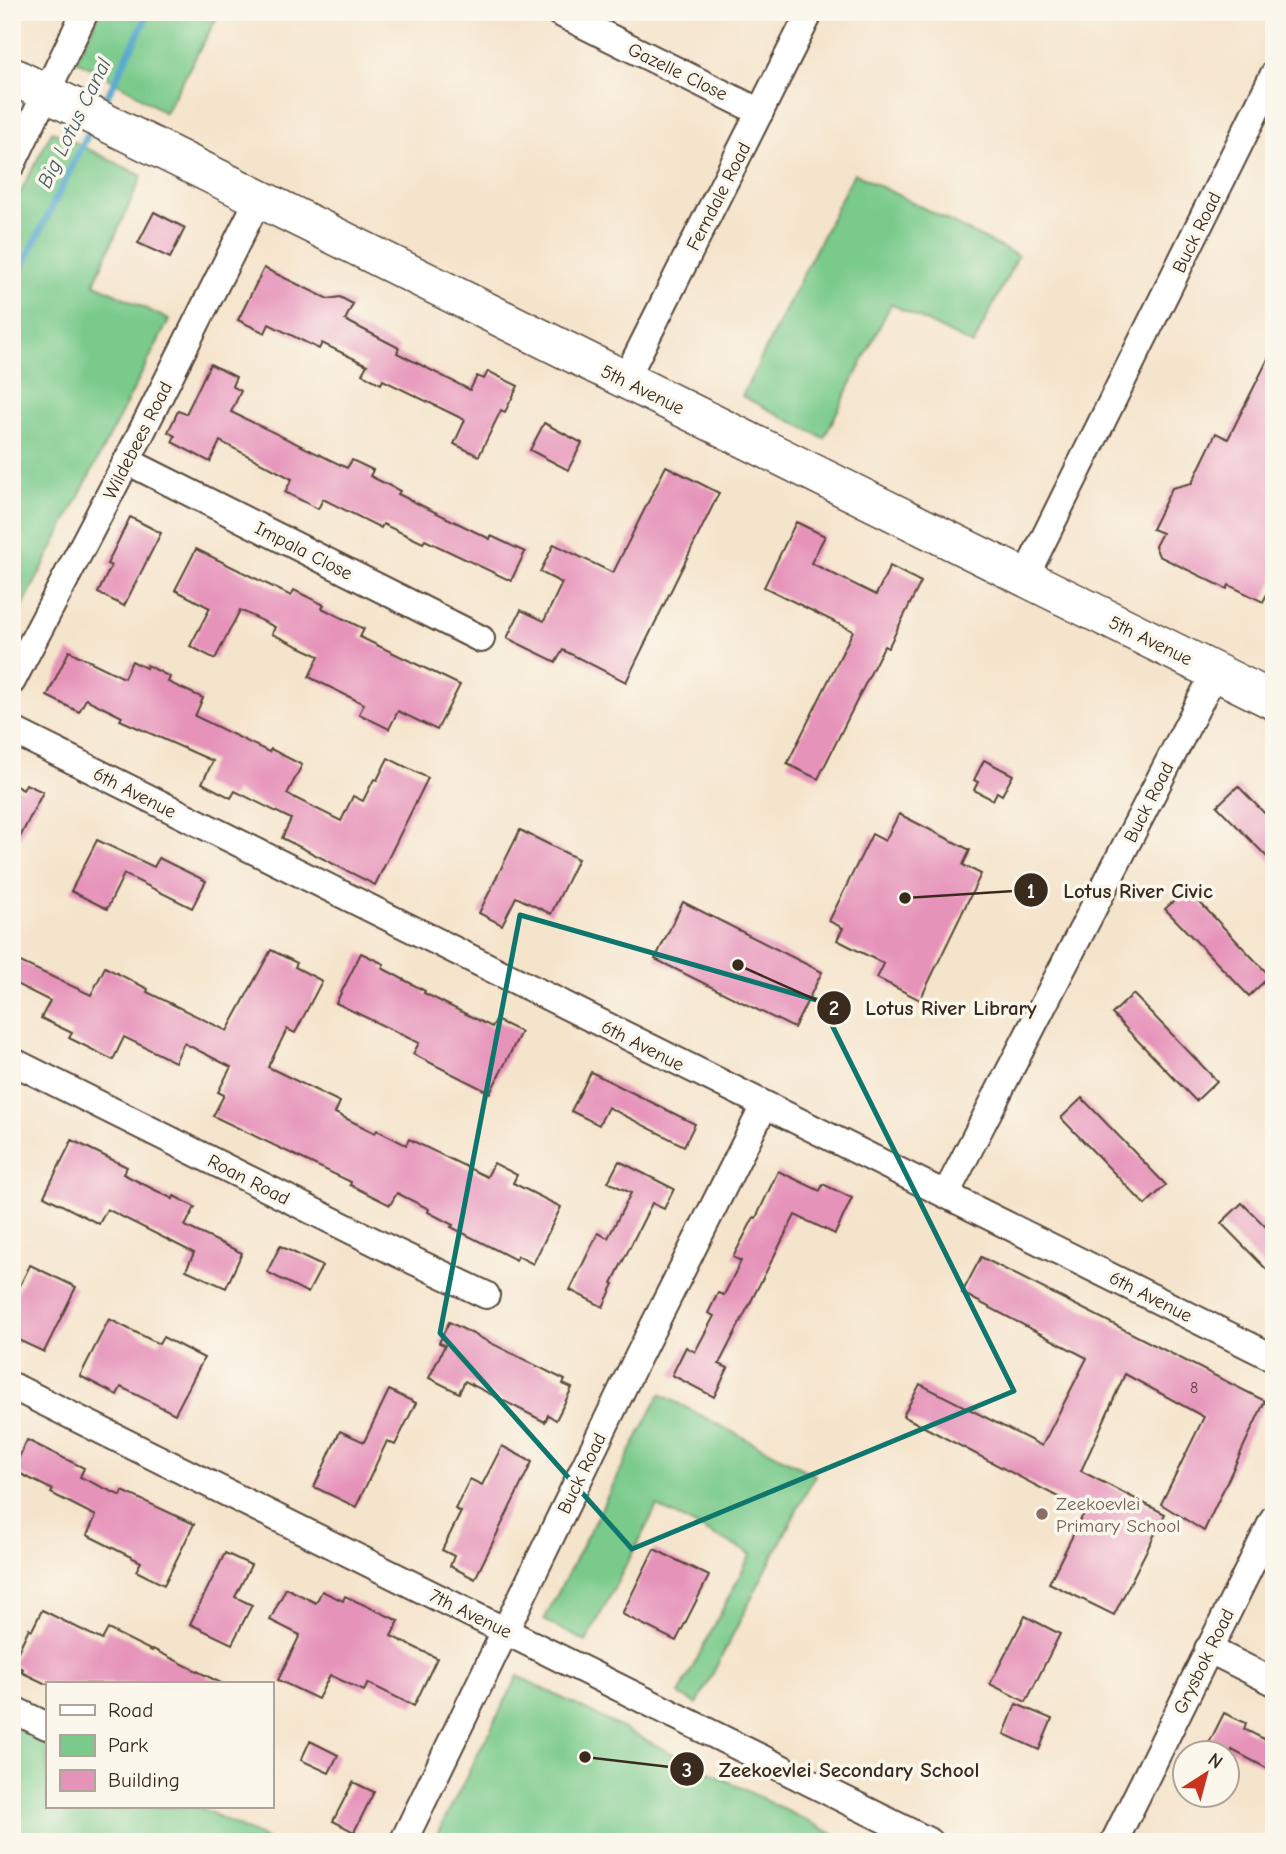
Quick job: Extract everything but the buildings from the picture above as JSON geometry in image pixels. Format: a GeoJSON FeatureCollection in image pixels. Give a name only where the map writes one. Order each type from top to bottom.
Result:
{"type":"FeatureCollection","features":[{"type":"Feature","properties":{"kind":"main road","name":"5th Avenue"},"geometry":{"type":"LineString","coordinates":[[12,76],[1274,701]]}},
{"type":"Feature","properties":{"kind":"street"},"geometry":{"type":"LineString","coordinates":[[12,164],[85,12]]}},
{"type":"Feature","properties":{"kind":"street","name":"Gazelle Close"},"geometry":{"type":"LineString","coordinates":[[558,12],[760,112]]}},
{"type":"Feature","properties":{"kind":"street","name":"Ferndale Road"},"geometry":{"type":"LineString","coordinates":[[625,380],[810,12]]}},
{"type":"Feature","properties":{"kind":"street","name":"Buck Road"},"geometry":{"type":"LineString","coordinates":[[1025,577],[1274,74]]}},
{"type":"Feature","properties":{"kind":"street","name":"Wildebees Road"},"geometry":{"type":"LineString","coordinates":[[12,681],[127,461],[259,198]]}},
{"type":"Feature","properties":{"kind":"street","name":"Impala Close"},"geometry":{"type":"LineString","coordinates":[[127,461],[481,639]]}},
{"type":"Feature","properties":{"kind":"street","name":"Buck Road"},"geometry":{"type":"LineString","coordinates":[[946,1195],[1215,672]]}},
{"type":"Feature","properties":{"kind":"street","name":"6th Avenue"},"geometry":{"type":"LineString","coordinates":[[12,730],[1274,1358]]}},
{"type":"Feature","properties":{"kind":"street","name":"Roan Road"},"geometry":{"type":"LineString","coordinates":[[12,1061],[486,1295]]}},
{"type":"Feature","properties":{"kind":"street","name":"Buck Road"},"geometry":{"type":"LineString","coordinates":[[402,1842],[630,1373],[764,1106]]}},
{"type":"Feature","properties":{"kind":"street","name":"7th Avenue"},"geometry":{"type":"LineString","coordinates":[[12,1385],[930,1842]]}},
{"type":"Feature","properties":{"kind":"street","name":"Grysbok Road"},"geometry":{"type":"LineString","coordinates":[[1114,1842],[1274,1518]]}},
{"type":"Feature","properties":{"kind":"street"},"geometry":{"type":"LineString","coordinates":[[1208,1649],[1274,1682]]}},
{"type":"Feature","properties":{"kind":"street"},"geometry":{"type":"LineString","coordinates":[[12,1709],[46,1726]]}},
{"type":"Feature","properties":{"kind":"highlighted area"},"geometry":{"type":"Polygon","coordinates":[[[520,915],[820,1001],[1014,1391],[632,1549],[440,1333],[520,915]]]}},
{"type":"Feature","properties":{"kind":"green space"},"geometry":{"type":"Polygon","coordinates":[[[100,12],[220,12],[165,113],[76,60],[100,12]]]}},
{"type":"Feature","properties":{"kind":"green space"},"geometry":{"type":"Polygon","coordinates":[[[52,131],[142,176],[94,283],[169,320],[12,627],[12,209],[52,131]]]}},
{"type":"Feature","properties":{"kind":"green space"},"geometry":{"type":"Polygon","coordinates":[[[854,173],[1018,256],[973,345],[891,304],[824,438],[742,396],[854,173]]]}},
{"type":"Feature","properties":{"kind":"green space"},"geometry":{"type":"Polygon","coordinates":[[[660,1394],[815,1475],[697,1704],[679,1694],[751,1554],[657,1506],[586,1642],[544,1620],[660,1394]]]}},
{"type":"Feature","properties":{"kind":"green space"},"geometry":{"type":"Polygon","coordinates":[[[518,1676],[849,1842],[433,1842],[518,1676]]]}},
{"type":"Feature","properties":{"kind":"green space"},"geometry":{"type":"Polygon","coordinates":[[[12,1726],[46,1743],[46,1808],[201,1808],[271,1842],[12,1842],[12,1726]]]}},
{"type":"Feature","properties":{"kind":"waterway","name":"Big Lotus Canal"},"geometry":{"type":"LineString","coordinates":[[101,109],[149,12]]}},
{"type":"Feature","properties":{"kind":"waterway","name":"Big Lotus Canal"},"geometry":{"type":"LineString","coordinates":[[12,288],[92,126]]}},
{"type":"Feature","properties":{"kind":"place","name":"Lotus River Civic"},"geometry":{"type":"Point","coordinates":[905,898]}},
{"type":"Feature","properties":{"kind":"place","name":"Lotus River Library"},"geometry":{"type":"Point","coordinates":[738,965]}},
{"type":"Feature","properties":{"kind":"place","name":"Zeekoevlei Primary School"},"geometry":{"type":"Point","coordinates":[1042,1514]}},
{"type":"Feature","properties":{"kind":"place","name":"Zeekoevlei Secondary School"},"geometry":{"type":"Point","coordinates":[585,1757]}}]}
